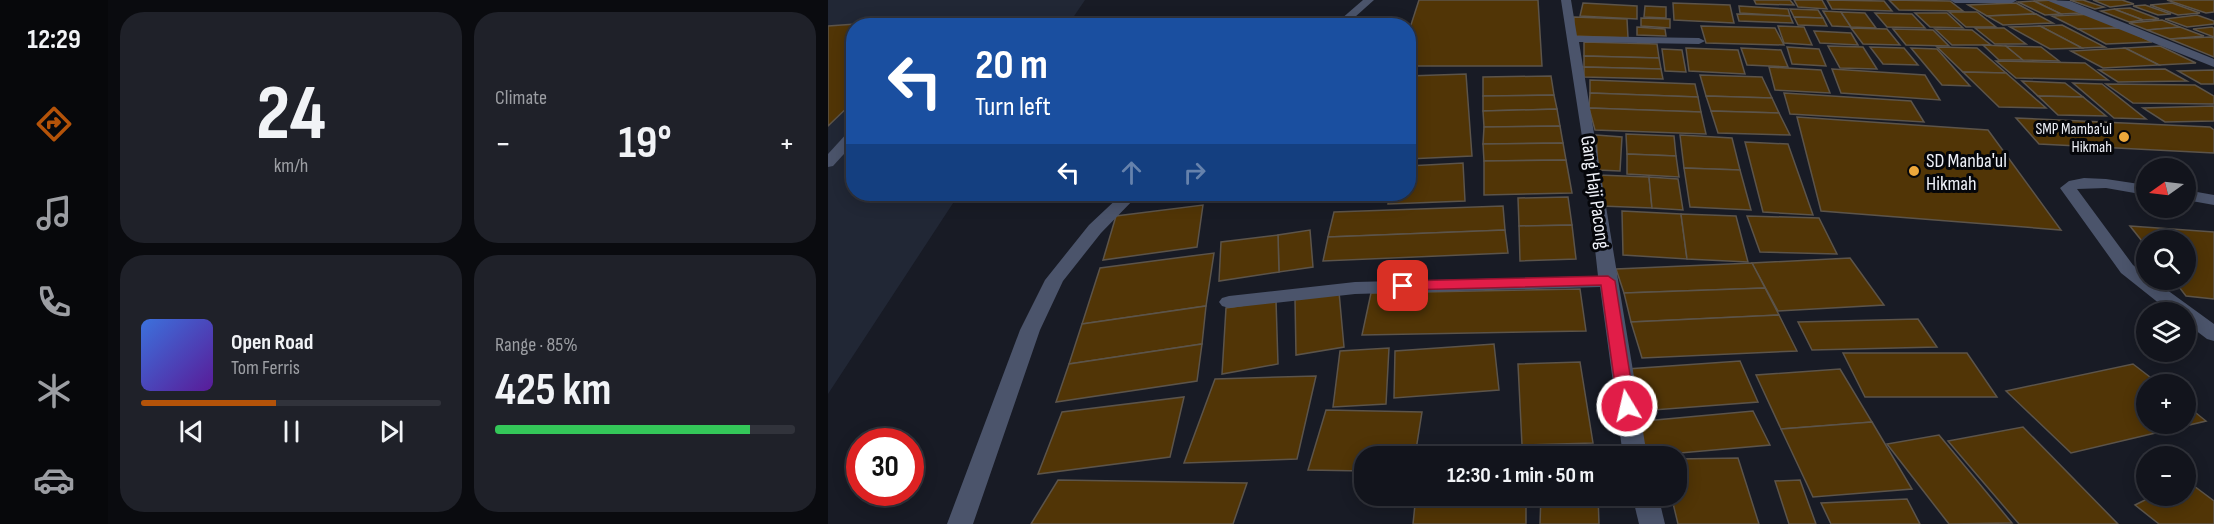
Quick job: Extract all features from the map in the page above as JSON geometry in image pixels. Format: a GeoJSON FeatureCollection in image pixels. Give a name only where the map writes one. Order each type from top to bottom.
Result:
{"type":"FeatureCollection","features":[{"type":"Feature","properties":{"kind":"street"},"geometry":{"type":"LineString","coordinates":[[1348,18],[1369,0]]}},
{"type":"Feature","properties":{"kind":"street","name":"Gang Haji Pacong"},"geometry":{"type":"LineString","coordinates":[[1566,0],[1591,150],[1633,446]]}},
{"type":"Feature","properties":{"kind":"street"},"geometry":{"type":"LineString","coordinates":[[1955,0],[2012,0]]}},
{"type":"Feature","properties":{"kind":"street"},"geometry":{"type":"LineString","coordinates":[[2051,0],[2067,3],[2214,63]]}},
{"type":"Feature","properties":{"kind":"street"},"geometry":{"type":"LineString","coordinates":[[1573,39],[1699,41]]}},
{"type":"Feature","properties":{"kind":"street"},"geometry":{"type":"LineString","coordinates":[[828,163],[846,143]]}},
{"type":"Feature","properties":{"kind":"street"},"geometry":{"type":"LineString","coordinates":[[2136,189],[2087,182],[2077,183],[2068,188],[2127,269],[2170,302]]}},
{"type":"Feature","properties":{"kind":"street"},"geometry":{"type":"LineString","coordinates":[[2196,197],[2214,200]]}},
{"type":"Feature","properties":{"kind":"street"},"geometry":{"type":"LineString","coordinates":[[960,524],[1030,330],[1054,280],[1095,229],[1124,201]]}},
{"type":"Feature","properties":{"kind":"street"},"geometry":{"type":"LineString","coordinates":[[1229,302],[1355,288],[1608,281]]}},
{"type":"Feature","properties":{"kind":"street"},"geometry":{"type":"LineString","coordinates":[[2196,321],[2214,334]]}},
{"type":"Feature","properties":{"kind":"street"},"geometry":{"type":"LineString","coordinates":[[1648,506],[1652,524]]}},
{"type":"Feature","properties":{"kind":"shaded area"},"geometry":{"type":"Polygon","coordinates":[[[828,0],[1085,0],[1073,18],[846,18],[846,201],[954,201],[828,394],[828,0]]]}},
{"type":"Feature","properties":{"kind":"building"},"geometry":{"type":"Polygon","coordinates":[[[1419,0],[1538,0],[1542,66],[1416,66],[1416,18],[1413,18],[1419,0]]]}},
{"type":"Feature","properties":{"kind":"building"},"geometry":{"type":"Polygon","coordinates":[[[1754,0],[1790,0],[1794,5],[1756,4],[1754,0]]]}},
{"type":"Feature","properties":{"kind":"building"},"geometry":{"type":"Polygon","coordinates":[[[1794,0],[1822,0],[1827,9],[1798,7],[1794,0]]]}},
{"type":"Feature","properties":{"kind":"building"},"geometry":{"type":"Polygon","coordinates":[[[1827,0],[1884,1],[1892,11],[1832,9],[1827,0]]]}},
{"type":"Feature","properties":{"kind":"building"},"geometry":{"type":"Polygon","coordinates":[[[1889,0],[1950,1],[1963,11],[1899,10],[1889,0]]]}},
{"type":"Feature","properties":{"kind":"building"},"geometry":{"type":"Polygon","coordinates":[[[2054,0],[2082,13],[2061,14],[2034,1],[2054,0]]]}},
{"type":"Feature","properties":{"kind":"building"},"geometry":{"type":"Polygon","coordinates":[[[2070,0],[2083,0],[2104,7],[2095,9],[2070,0]]]}},
{"type":"Feature","properties":{"kind":"building"},"geometry":{"type":"Polygon","coordinates":[[[2093,0],[2122,0],[2134,4],[2110,7],[2093,0]]]}},
{"type":"Feature","properties":{"kind":"building"},"geometry":{"type":"Polygon","coordinates":[[[2167,0],[2214,0],[2214,12],[2206,13],[2167,0]]]}},
{"type":"Feature","properties":{"kind":"building"},"geometry":{"type":"Polygon","coordinates":[[[2034,1],[2061,14],[2045,15],[2018,2],[2034,1]]]}},
{"type":"Feature","properties":{"kind":"building"},"geometry":{"type":"Polygon","coordinates":[[[1583,3],[1637,6],[1637,19],[1580,16],[1583,3]]]}},
{"type":"Feature","properties":{"kind":"building"},"geometry":{"type":"Polygon","coordinates":[[[1673,3],[1730,5],[1734,23],[1674,20],[1673,3]]]}},
{"type":"Feature","properties":{"kind":"building"},"geometry":{"type":"Polygon","coordinates":[[[2016,3],[2036,14],[1987,16],[1968,5],[2016,3]]]}},
{"type":"Feature","properties":{"kind":"building"},"geometry":{"type":"Polygon","coordinates":[[[2172,3],[2200,13],[2178,15],[2150,5],[2172,3]]]}},
{"type":"Feature","properties":{"kind":"building"},"geometry":{"type":"Polygon","coordinates":[[[2145,5],[2171,14],[2158,15],[2133,6],[2145,5]]]}},
{"type":"Feature","properties":{"kind":"building"},"geometry":{"type":"Polygon","coordinates":[[[1645,6],[1666,7],[1666,18],[1644,17],[1645,6]]]}},
{"type":"Feature","properties":{"kind":"building"},"geometry":{"type":"Polygon","coordinates":[[[1739,6],[1788,9],[1790,16],[1740,13],[1739,6]]]}},
{"type":"Feature","properties":{"kind":"building"},"geometry":{"type":"Polygon","coordinates":[[[2130,8],[2159,19],[2143,20],[2114,9],[2130,8]]]}},
{"type":"Feature","properties":{"kind":"building"},"geometry":{"type":"Polygon","coordinates":[[[1790,9],[1818,10],[1823,18],[1794,17],[1790,9]]]}},
{"type":"Feature","properties":{"kind":"building"},"geometry":{"type":"Polygon","coordinates":[[[2114,9],[2143,20],[2129,22],[2101,11],[2114,9]]]}},
{"type":"Feature","properties":{"kind":"building"},"geometry":{"type":"Polygon","coordinates":[[[1823,11],[1841,12],[1851,27],[1832,26],[1823,11]]]}},
{"type":"Feature","properties":{"kind":"building"},"geometry":{"type":"Polygon","coordinates":[[[1841,12],[1865,13],[1876,28],[1851,27],[1841,12]]]}},
{"type":"Feature","properties":{"kind":"building"},"geometry":{"type":"Polygon","coordinates":[[[1949,12],[1977,12],[1996,27],[1966,27],[1949,12]]]}},
{"type":"Feature","properties":{"kind":"building"},"geometry":{"type":"Polygon","coordinates":[[[1875,13],[1912,14],[1925,28],[1887,27],[1875,13]]]}},
{"type":"Feature","properties":{"kind":"building"},"geometry":{"type":"Polygon","coordinates":[[[1915,13],[1947,13],[1963,28],[1930,27],[1915,13]]]}},
{"type":"Feature","properties":{"kind":"building"},"geometry":{"type":"Polygon","coordinates":[[[1737,14],[1790,16],[1793,23],[1739,21],[1737,14]]]}},
{"type":"Feature","properties":{"kind":"building"},"geometry":{"type":"Polygon","coordinates":[[[2036,14],[2053,23],[2003,25],[1987,16],[2036,14]]]}},
{"type":"Feature","properties":{"kind":"building"},"geometry":{"type":"Polygon","coordinates":[[[2094,14],[2122,28],[2078,29],[2052,16],[2094,14]]]}},
{"type":"Feature","properties":{"kind":"building"},"geometry":{"type":"Polygon","coordinates":[[[2197,15],[2214,21],[2214,24],[2187,27],[2165,19],[2197,15]]]}},
{"type":"Feature","properties":{"kind":"building"},"geometry":{"type":"Polygon","coordinates":[[[1574,17],[1627,19],[1628,38],[1573,36],[1574,17]]]}},
{"type":"Feature","properties":{"kind":"building"},"geometry":{"type":"Polygon","coordinates":[[[1794,17],[1823,18],[1827,26],[1798,25],[1794,17]]]}},
{"type":"Feature","properties":{"kind":"building"},"geometry":{"type":"Polygon","coordinates":[[[1641,18],[1670,19],[1670,28],[1641,26],[1641,18]]]}},
{"type":"Feature","properties":{"kind":"building"},"geometry":{"type":"Polygon","coordinates":[[[2162,20],[2180,27],[2147,30],[2129,23],[2162,20]]]}},
{"type":"Feature","properties":{"kind":"building"},"geometry":{"type":"Polygon","coordinates":[[[846,25],[846,109],[828,126],[828,26],[846,25]]]}},
{"type":"Feature","properties":{"kind":"building"},"geometry":{"type":"Polygon","coordinates":[[[2062,25],[2105,47],[2082,48],[2040,26],[2062,25]]]}},
{"type":"Feature","properties":{"kind":"building"},"geometry":{"type":"Polygon","coordinates":[[[1701,26],[1775,28],[1784,45],[1706,43],[1701,26]]]}},
{"type":"Feature","properties":{"kind":"building"},"geometry":{"type":"Polygon","coordinates":[[[1778,26],[1804,27],[1812,45],[1784,43],[1778,26]]]}},
{"type":"Feature","properties":{"kind":"building"},"geometry":{"type":"Polygon","coordinates":[[[2040,26],[2082,48],[2050,49],[2010,27],[2040,26]]]}},
{"type":"Feature","properties":{"kind":"building"},"geometry":{"type":"Polygon","coordinates":[[[1637,27],[1665,29],[1666,36],[1637,35],[1637,27]]]}},
{"type":"Feature","properties":{"kind":"building"},"geometry":{"type":"Polygon","coordinates":[[[2180,27],[2204,36],[2170,39],[2147,30],[2180,27]]]}},
{"type":"Feature","properties":{"kind":"building"},"geometry":{"type":"Polygon","coordinates":[[[2212,27],[2214,37],[2193,29],[2212,27]]]}},
{"type":"Feature","properties":{"kind":"building"},"geometry":{"type":"Polygon","coordinates":[[[1851,28],[1887,29],[1900,45],[1863,44],[1851,28]]]}},
{"type":"Feature","properties":{"kind":"building"},"geometry":{"type":"Polygon","coordinates":[[[1975,28],[2004,28],[2026,44],[1995,44],[1975,28]]]}},
{"type":"Feature","properties":{"kind":"building"},"geometry":{"type":"Polygon","coordinates":[[[2122,28],[2152,42],[2106,44],[2078,29],[2122,28]]]}},
{"type":"Feature","properties":{"kind":"building"},"geometry":{"type":"Polygon","coordinates":[[[1893,29],[1933,30],[1949,46],[1906,45],[1893,29]]]}},
{"type":"Feature","properties":{"kind":"building"},"geometry":{"type":"Polygon","coordinates":[[[1935,29],[1972,30],[1991,45],[1952,45],[1935,29]]]}},
{"type":"Feature","properties":{"kind":"building"},"geometry":{"type":"Polygon","coordinates":[[[1814,31],[1851,33],[1858,45],[1820,43],[1814,31]]]}},
{"type":"Feature","properties":{"kind":"building"},"geometry":{"type":"Polygon","coordinates":[[[2214,38],[2214,57],[2170,39],[2214,38]]]}},
{"type":"Feature","properties":{"kind":"building"},"geometry":{"type":"Polygon","coordinates":[[[1584,42],[1657,44],[1659,58],[1584,56],[1584,42]]]}},
{"type":"Feature","properties":{"kind":"building"},"geometry":{"type":"Polygon","coordinates":[[[1983,45],[2006,46],[2023,60],[1999,60],[1983,45]]]}},
{"type":"Feature","properties":{"kind":"building"},"geometry":{"type":"Polygon","coordinates":[[[1828,46],[1863,47],[1877,69],[1840,68],[1828,46]]]}},
{"type":"Feature","properties":{"kind":"building"},"geometry":{"type":"Polygon","coordinates":[[[2006,46],[2041,47],[2059,61],[2023,60],[2006,46]]]}},
{"type":"Feature","properties":{"kind":"building"},"geometry":{"type":"Polygon","coordinates":[[[2160,46],[2196,63],[2159,65],[2125,48],[2160,46]]]}},
{"type":"Feature","properties":{"kind":"building"},"geometry":{"type":"Polygon","coordinates":[[[1787,47],[1819,49],[1826,66],[1792,64],[1787,47]]]}},
{"type":"Feature","properties":{"kind":"building"},"geometry":{"type":"Polygon","coordinates":[[[1870,47],[1904,48],[1918,65],[1883,64],[1870,47]]]}},
{"type":"Feature","properties":{"kind":"building"},"geometry":{"type":"Polygon","coordinates":[[[1937,47],[1977,48],[2006,73],[1963,72],[1937,47]]]}},
{"type":"Feature","properties":{"kind":"building"},"geometry":{"type":"Polygon","coordinates":[[[1686,48],[1738,50],[1745,74],[1689,71],[1686,48]]]}},
{"type":"Feature","properties":{"kind":"building"},"geometry":{"type":"Polygon","coordinates":[[[1741,48],[1781,50],[1788,67],[1747,65],[1741,48]]]}},
{"type":"Feature","properties":{"kind":"building"},"geometry":{"type":"Polygon","coordinates":[[[1911,48],[1937,49],[1970,86],[1942,85],[1911,48]]]}},
{"type":"Feature","properties":{"kind":"building"},"geometry":{"type":"Polygon","coordinates":[[[2125,48],[2159,65],[2103,68],[2071,51],[2125,48]]]}},
{"type":"Feature","properties":{"kind":"building"},"geometry":{"type":"Polygon","coordinates":[[[1662,49],[1682,50],[1686,72],[1665,71],[1662,49]]]}},
{"type":"Feature","properties":{"kind":"building"},"geometry":{"type":"Polygon","coordinates":[[[1584,56],[1659,58],[1661,69],[1584,67],[1584,56]]]}},
{"type":"Feature","properties":{"kind":"building"},"geometry":{"type":"Polygon","coordinates":[[[1996,61],[2085,63],[2108,80],[2016,78],[1996,61]]]}},
{"type":"Feature","properties":{"kind":"building"},"geometry":{"type":"Polygon","coordinates":[[[1584,67],[1661,69],[1663,79],[1584,77],[1584,67]]]}},
{"type":"Feature","properties":{"kind":"building"},"geometry":{"type":"Polygon","coordinates":[[[1769,67],[1821,70],[1830,93],[1775,90],[1769,67]]]}},
{"type":"Feature","properties":{"kind":"building"},"geometry":{"type":"Polygon","coordinates":[[[1832,69],[1925,75],[1940,100],[1841,93],[1832,69]]]}},
{"type":"Feature","properties":{"kind":"building"},"geometry":{"type":"Polygon","coordinates":[[[2165,69],[2187,81],[2118,82],[2099,70],[2165,69]]]}},
{"type":"Feature","properties":{"kind":"building"},"geometry":{"type":"Polygon","coordinates":[[[2214,70],[2214,84],[2201,84],[2178,71],[2214,70]]]}},
{"type":"Feature","properties":{"kind":"building"},"geometry":{"type":"Polygon","coordinates":[[[1963,72],[2006,73],[2046,108],[1999,107],[1963,72]]]}},
{"type":"Feature","properties":{"kind":"building"},"geometry":{"type":"Polygon","coordinates":[[[1466,74],[1472,156],[1416,159],[1416,76],[1466,74]]]}},
{"type":"Feature","properties":{"kind":"building"},"geometry":{"type":"Polygon","coordinates":[[[1700,75],[1762,77],[1772,98],[1706,96],[1700,75]]]}},
{"type":"Feature","properties":{"kind":"building"},"geometry":{"type":"Polygon","coordinates":[[[1551,76],[1554,95],[1483,96],[1483,77],[1551,76]]]}},
{"type":"Feature","properties":{"kind":"building"},"geometry":{"type":"Polygon","coordinates":[[[1590,80],[1695,84],[1698,97],[1590,93],[1590,80]]]}},
{"type":"Feature","properties":{"kind":"building"},"geometry":{"type":"Polygon","coordinates":[[[2022,81],[2065,83],[2083,97],[2038,96],[2022,81]]]}},
{"type":"Feature","properties":{"kind":"building"},"geometry":{"type":"Polygon","coordinates":[[[2073,83],[2102,84],[2146,119],[2114,118],[2073,83]]]}},
{"type":"Feature","properties":{"kind":"building"},"geometry":{"type":"Polygon","coordinates":[[[2106,84],[2195,85],[2214,96],[2214,104],[2133,103],[2106,84]]]}},
{"type":"Feature","properties":{"kind":"building"},"geometry":{"type":"Polygon","coordinates":[[[1590,93],[1698,97],[1701,112],[1589,108],[1590,93]]]}},
{"type":"Feature","properties":{"kind":"building"},"geometry":{"type":"Polygon","coordinates":[[[1784,93],[1911,101],[1924,122],[1790,114],[1784,93]]]}},
{"type":"Feature","properties":{"kind":"building"},"geometry":{"type":"Polygon","coordinates":[[[1554,95],[1557,109],[1483,111],[1483,96],[1554,95]]]}},
{"type":"Feature","properties":{"kind":"building"},"geometry":{"type":"Polygon","coordinates":[[[1706,96],[1772,98],[1779,113],[1711,111],[1706,96]]]}},
{"type":"Feature","properties":{"kind":"building"},"geometry":{"type":"Polygon","coordinates":[[[2038,96],[2083,97],[2106,116],[2058,115],[2038,96]]]}},
{"type":"Feature","properties":{"kind":"building"},"geometry":{"type":"Polygon","coordinates":[[[2214,106],[2214,121],[2165,122],[2143,108],[2214,106]]]}},
{"type":"Feature","properties":{"kind":"building"},"geometry":{"type":"Polygon","coordinates":[[[1589,108],[1701,112],[1706,134],[1595,130],[1589,108]]]}},
{"type":"Feature","properties":{"kind":"building"},"geometry":{"type":"Polygon","coordinates":[[[1557,109],[1560,126],[1484,127],[1483,111],[1557,109]]]}},
{"type":"Feature","properties":{"kind":"building"},"geometry":{"type":"Polygon","coordinates":[[[1711,111],[1779,113],[1790,135],[1718,133],[1711,111]]]}},
{"type":"Feature","properties":{"kind":"building","name":"SD Manba'ul Hikmah"},"geometry":{"type":"Polygon","coordinates":[[[1797,117],[1988,130],[2061,230],[1821,211],[1797,117]]]}},
{"type":"Feature","properties":{"kind":"building","name":"SMP Mamba'ul Hikmah"},"geometry":{"type":"Polygon","coordinates":[[[2016,118],[2210,127],[2214,130],[2214,153],[2039,144],[2016,118]]]}},
{"type":"Feature","properties":{"kind":"building"},"geometry":{"type":"Polygon","coordinates":[[[1560,126],[1563,143],[1483,144],[1484,127],[1560,126]]]}},
{"type":"Feature","properties":{"kind":"building"},"geometry":{"type":"Polygon","coordinates":[[[1626,134],[1674,136],[1676,156],[1627,154],[1626,134]]]}},
{"type":"Feature","properties":{"kind":"building"},"geometry":{"type":"Polygon","coordinates":[[[1596,135],[1622,137],[1620,171],[1598,170],[1596,135]]]}},
{"type":"Feature","properties":{"kind":"building"},"geometry":{"type":"Polygon","coordinates":[[[1680,135],[1732,138],[1740,170],[1684,168],[1680,135]]]}},
{"type":"Feature","properties":{"kind":"building"},"geometry":{"type":"Polygon","coordinates":[[[1745,142],[1788,144],[1813,215],[1763,212],[1745,142]]]}},
{"type":"Feature","properties":{"kind":"building"},"geometry":{"type":"Polygon","coordinates":[[[1563,143],[1566,160],[1484,161],[1483,144],[1563,143]]]}},
{"type":"Feature","properties":{"kind":"building"},"geometry":{"type":"Polygon","coordinates":[[[1627,154],[1676,156],[1679,177],[1627,174],[1627,154]]]}},
{"type":"Feature","properties":{"kind":"building"},"geometry":{"type":"Polygon","coordinates":[[[1566,160],[1572,193],[1484,195],[1484,161],[1566,160]]]}},
{"type":"Feature","properties":{"kind":"building"},"geometry":{"type":"Polygon","coordinates":[[[1463,163],[1465,201],[1388,204],[1388,201],[1416,201],[1416,166],[1463,163]]]}},
{"type":"Feature","properties":{"kind":"building"},"geometry":{"type":"Polygon","coordinates":[[[1684,168],[1740,170],[1751,210],[1690,207],[1684,168]]]}},
{"type":"Feature","properties":{"kind":"building"},"geometry":{"type":"Polygon","coordinates":[[[1598,175],[1649,177],[1652,208],[1601,206],[1598,175]]]}},
{"type":"Feature","properties":{"kind":"building"},"geometry":{"type":"Polygon","coordinates":[[[1649,177],[1678,179],[1683,210],[1652,208],[1649,177]]]}},
{"type":"Feature","properties":{"kind":"building"},"geometry":{"type":"Polygon","coordinates":[[[1568,197],[1572,225],[1519,226],[1518,198],[1568,197]]]}},
{"type":"Feature","properties":{"kind":"building"},"geometry":{"type":"Polygon","coordinates":[[[1203,205],[1197,247],[1103,260],[1116,216],[1203,205]]]}},
{"type":"Feature","properties":{"kind":"building"},"geometry":{"type":"Polygon","coordinates":[[[1503,206],[1505,230],[1328,237],[1334,212],[1503,206]]]}},
{"type":"Feature","properties":{"kind":"building"},"geometry":{"type":"Polygon","coordinates":[[[1622,211],[1681,214],[1687,259],[1623,255],[1622,211]]]}},
{"type":"Feature","properties":{"kind":"building"},"geometry":{"type":"Polygon","coordinates":[[[1681,214],[1736,216],[1748,262],[1687,259],[1681,214]]]}},
{"type":"Feature","properties":{"kind":"building"},"geometry":{"type":"Polygon","coordinates":[[[1747,216],[1819,218],[1837,254],[1760,252],[1747,216]]]}},
{"type":"Feature","properties":{"kind":"building"},"geometry":{"type":"Polygon","coordinates":[[[1572,225],[1576,259],[1520,261],[1519,226],[1572,225]]]}},
{"type":"Feature","properties":{"kind":"building"},"geometry":{"type":"Polygon","coordinates":[[[2130,226],[2186,230],[2136,230],[2136,234],[2130,226]]]}},
{"type":"Feature","properties":{"kind":"building"},"geometry":{"type":"Polygon","coordinates":[[[1310,230],[1313,267],[1279,272],[1278,235],[1310,230]]]}},
{"type":"Feature","properties":{"kind":"building"},"geometry":{"type":"Polygon","coordinates":[[[1505,230],[1508,253],[1323,261],[1328,237],[1505,230]]]}},
{"type":"Feature","properties":{"kind":"building"},"geometry":{"type":"Polygon","coordinates":[[[2196,231],[2214,232],[2214,299],[2186,296],[2181,290],[2196,290],[2196,231]]]}},
{"type":"Feature","properties":{"kind":"building"},"geometry":{"type":"Polygon","coordinates":[[[1278,235],[1279,272],[1219,281],[1221,242],[1278,235]]]}},
{"type":"Feature","properties":{"kind":"building"},"geometry":{"type":"Polygon","coordinates":[[[1214,253],[1206,306],[1082,324],[1100,268],[1214,253]]]}},
{"type":"Feature","properties":{"kind":"building"},"geometry":{"type":"Polygon","coordinates":[[[1850,258],[1884,305],[1778,311],[1752,263],[1850,258]]]}},
{"type":"Feature","properties":{"kind":"building"},"geometry":{"type":"Polygon","coordinates":[[[1752,263],[1765,288],[1624,293],[1616,269],[1752,263]]]}},
{"type":"Feature","properties":{"kind":"building"},"geometry":{"type":"Polygon","coordinates":[[[1765,288],[1779,315],[1631,322],[1624,293],[1765,288]]]}},
{"type":"Feature","properties":{"kind":"building"},"geometry":{"type":"Polygon","coordinates":[[[1580,289],[1586,331],[1362,335],[1371,293],[1580,289]]]}},
{"type":"Feature","properties":{"kind":"building"},"geometry":{"type":"Polygon","coordinates":[[[1339,292],[1344,347],[1296,355],[1295,299],[1339,292]]]}},
{"type":"Feature","properties":{"kind":"building"},"geometry":{"type":"Polygon","coordinates":[[[1276,300],[1278,364],[1222,374],[1226,308],[1276,300]]]}},
{"type":"Feature","properties":{"kind":"building"},"geometry":{"type":"Polygon","coordinates":[[[1206,306],[1202,344],[1069,364],[1082,324],[1206,306]]]}},
{"type":"Feature","properties":{"kind":"building"},"geometry":{"type":"Polygon","coordinates":[[[1779,315],[1797,351],[1642,358],[1631,322],[1779,315]]]}},
{"type":"Feature","properties":{"kind":"building"},"geometry":{"type":"Polygon","coordinates":[[[1918,319],[1937,347],[1812,350],[1798,322],[1918,319]]]}},
{"type":"Feature","properties":{"kind":"building"},"geometry":{"type":"Polygon","coordinates":[[[1202,344],[1197,381],[1056,402],[1069,364],[1202,344]]]}},
{"type":"Feature","properties":{"kind":"building"},"geometry":{"type":"Polygon","coordinates":[[[1494,344],[1499,390],[1394,398],[1395,351],[1494,344]]]}},
{"type":"Feature","properties":{"kind":"building"},"geometry":{"type":"Polygon","coordinates":[[[1389,348],[1386,404],[1333,407],[1340,351],[1389,348]]]}},
{"type":"Feature","properties":{"kind":"building"},"geometry":{"type":"Polygon","coordinates":[[[1843,353],[1967,353],[1997,397],[1865,397],[1843,353]]]}},
{"type":"Feature","properties":{"kind":"building"},"geometry":{"type":"Polygon","coordinates":[[[1740,361],[1758,402],[1640,411],[1627,369],[1740,361]]]}},
{"type":"Feature","properties":{"kind":"building"},"geometry":{"type":"Polygon","coordinates":[[[1580,362],[1593,443],[1522,445],[1518,364],[1580,362]]]}},
{"type":"Feature","properties":{"kind":"building"},"geometry":{"type":"Polygon","coordinates":[[[2133,364],[2146,374],[2136,374],[2136,434],[2151,434],[2071,453],[2006,391],[2133,364]]]}},
{"type":"Feature","properties":{"kind":"building"},"geometry":{"type":"Polygon","coordinates":[[[1840,369],[1872,422],[1781,429],[1756,375],[1840,369]]]}},
{"type":"Feature","properties":{"kind":"building"},"geometry":{"type":"Polygon","coordinates":[[[1316,376],[1297,459],[1184,463],[1215,379],[1316,376]]]}},
{"type":"Feature","properties":{"kind":"building"},"geometry":{"type":"Polygon","coordinates":[[[1184,397],[1170,457],[1038,474],[1062,412],[1184,397]]]}},
{"type":"Feature","properties":{"kind":"building"},"geometry":{"type":"Polygon","coordinates":[[[1326,410],[1422,412],[1417,446],[1354,446],[1354,471],[1308,470],[1326,410]]]}},
{"type":"Feature","properties":{"kind":"building"},"geometry":{"type":"Polygon","coordinates":[[[1753,411],[1770,445],[1687,452],[1687,446],[1642,446],[1634,422],[1753,411]]]}},
{"type":"Feature","properties":{"kind":"building"},"geometry":{"type":"Polygon","coordinates":[[[2196,413],[2206,421],[2196,423],[2196,413]]]}},
{"type":"Feature","properties":{"kind":"building"},"geometry":{"type":"Polygon","coordinates":[[[1872,422],[1912,489],[1813,497],[1781,429],[1872,422]]]}},
{"type":"Feature","properties":{"kind":"building"},"geometry":{"type":"Polygon","coordinates":[[[2023,427],[2118,524],[2019,524],[1948,441],[2023,427]]]}},
{"type":"Feature","properties":{"kind":"building"},"geometry":{"type":"Polygon","coordinates":[[[1939,435],[2012,523],[1949,524],[1887,444],[1939,435]]]}},
{"type":"Feature","properties":{"kind":"building"},"geometry":{"type":"Polygon","coordinates":[[[1738,458],[1759,524],[1678,524],[1674,506],[1687,506],[1687,459],[1738,458]]]}},
{"type":"Feature","properties":{"kind":"building"},"geometry":{"type":"Polygon","coordinates":[[[1058,480],[1247,483],[1233,524],[1031,524],[1058,480]]]}},
{"type":"Feature","properties":{"kind":"building"},"geometry":{"type":"Polygon","coordinates":[[[1800,480],[1816,524],[1789,524],[1775,481],[1800,480]]]}},
{"type":"Feature","properties":{"kind":"building"},"geometry":{"type":"Polygon","coordinates":[[[2196,488],[2214,501],[2214,524],[2159,524],[2136,506],[2196,506],[2196,488]]]}},
{"type":"Feature","properties":{"kind":"building"},"geometry":{"type":"Polygon","coordinates":[[[1907,499],[1920,524],[1831,524],[1821,503],[1907,499]]]}},
{"type":"Feature","properties":{"kind":"building"},"geometry":{"type":"Polygon","coordinates":[[[1415,506],[1526,506],[1526,524],[1413,524],[1415,506]]]}},
{"type":"Feature","properties":{"kind":"building"},"geometry":{"type":"Polygon","coordinates":[[[1541,506],[1598,506],[1599,524],[1540,524],[1541,506]]]}},
{"type":"Feature","properties":{"kind":"place","name":"SMP Mamba'ul Hikmah"},"geometry":{"type":"Point","coordinates":[2124,137]}},
{"type":"Feature","properties":{"kind":"place","name":"SD Manba'ul Hikmah"},"geometry":{"type":"Point","coordinates":[1914,171]}},
{"type":"Feature","properties":{"kind":"route"},"geometry":{"type":"LineString","coordinates":[[1403,286],[1608,281],[1627,406]]}}]}
